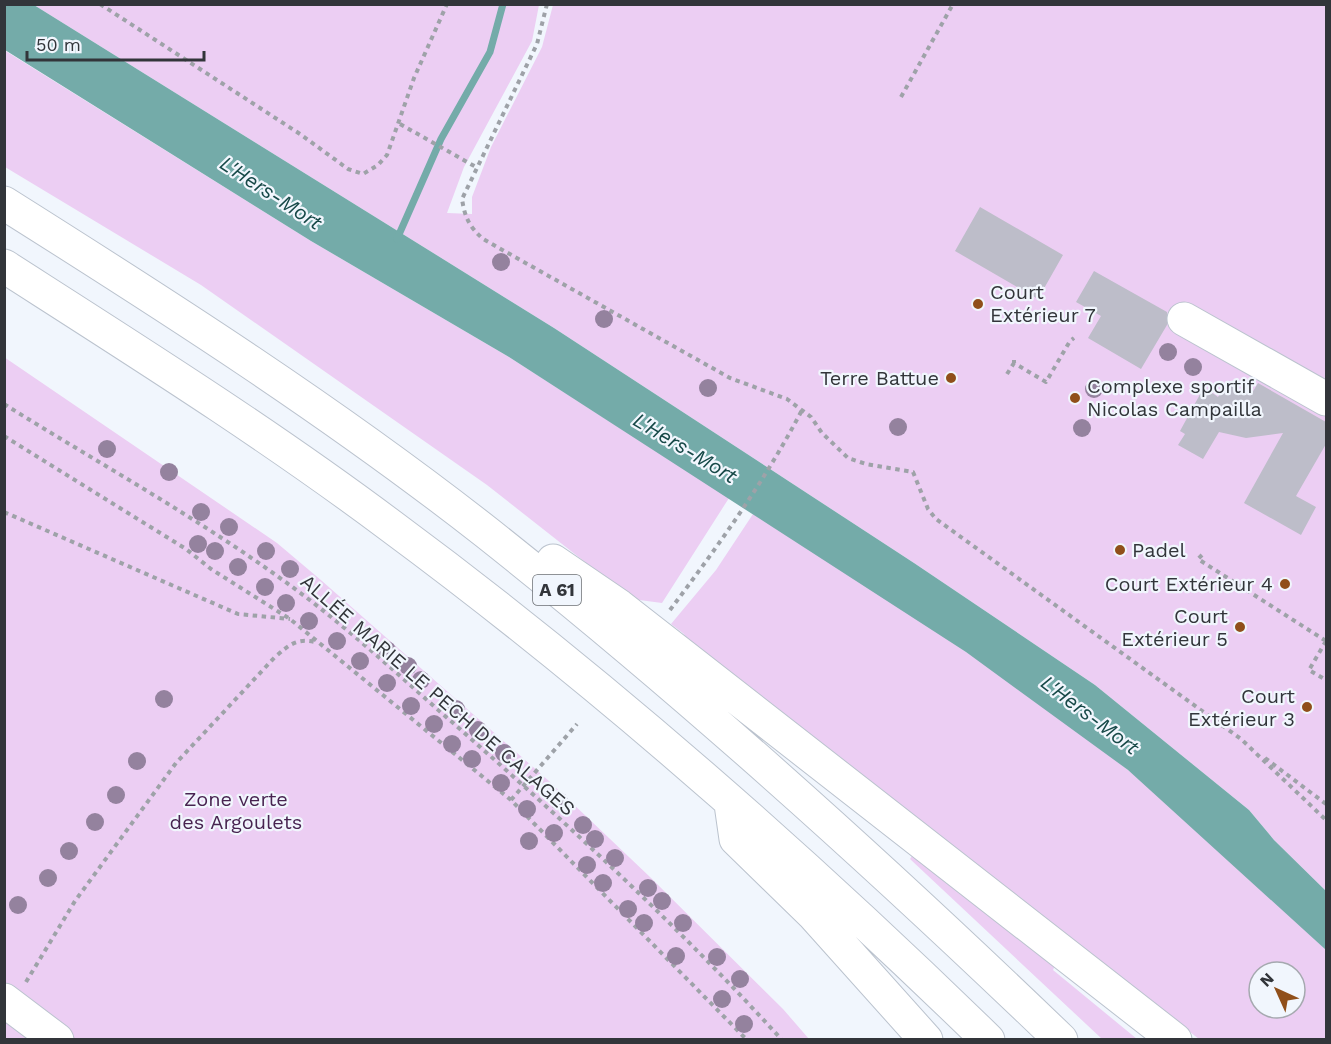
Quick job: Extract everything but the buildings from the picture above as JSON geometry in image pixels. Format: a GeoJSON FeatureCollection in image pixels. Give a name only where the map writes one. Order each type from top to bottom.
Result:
{"type":"FeatureCollection","features":[{"type":"Feature","properties":{"kind":"main road","name":"A 61"},"geometry":{"type":"LineString","coordinates":[[4,203],[212,335],[365,442],[536,572],[752,753],[919,904],[1061,1040]]}},
{"type":"Feature","properties":{"kind":"main road","name":"A 61"},"geometry":{"type":"LineString","coordinates":[[4,266],[282,447],[391,526],[586,678],[908,962],[988,1040]]}},
{"type":"Feature","properties":{"kind":"main road"},"geometry":{"type":"LineString","coordinates":[[1184,319],[1326,399]]}},
{"type":"Feature","properties":{"kind":"main road"},"geometry":{"type":"LineString","coordinates":[[365,442],[494,521],[619,606],[1175,1040]]}},
{"type":"Feature","properties":{"kind":"main road"},"geometry":{"type":"LineString","coordinates":[[731,804],[736,839],[814,915],[926,1040]]}},
{"type":"Feature","properties":{"kind":"main road"},"geometry":{"type":"LineString","coordinates":[[6,1002],[57,1040]]}},
{"type":"Feature","properties":{"kind":"path"},"geometry":{"type":"LineString","coordinates":[[100,4],[300,134],[348,169],[363,174],[378,165],[387,155],[400,124],[414,78],[447,4]]}},
{"type":"Feature","properties":{"kind":"path"},"geometry":{"type":"LineString","coordinates":[[547,4],[537,44],[462,199],[465,218],[483,239],[730,378],[764,388],[802,410],[848,458],[866,464],[913,472],[928,509],[936,519],[1241,739],[1326,804]]}},
{"type":"Feature","properties":{"kind":"path"},"geometry":{"type":"LineString","coordinates":[[901,97],[953,4]]}},
{"type":"Feature","properties":{"kind":"path"},"geometry":{"type":"LineString","coordinates":[[400,124],[476,167]]}},
{"type":"Feature","properties":{"kind":"path"},"geometry":{"type":"LineString","coordinates":[[1007,375],[1014,362],[1046,382],[1048,374],[1070,340],[1074,338]]}},
{"type":"Feature","properties":{"kind":"path","name":"ALLÉE MARIE LE PECH DE CALAGES"},"geometry":{"type":"LineString","coordinates":[[4,404],[222,539],[291,586],[352,634],[524,785],[700,954],[782,1040]]}},
{"type":"Feature","properties":{"kind":"path"},"geometry":{"type":"LineString","coordinates":[[664,618],[722,541],[789,436],[802,410]]}},
{"type":"Feature","properties":{"kind":"path"},"geometry":{"type":"LineString","coordinates":[[4,436],[186,549],[211,569],[290,619],[321,644],[511,800],[747,1040]]}},
{"type":"Feature","properties":{"kind":"path"},"geometry":{"type":"LineString","coordinates":[[4,512],[238,614],[290,619]]}},
{"type":"Feature","properties":{"kind":"path"},"geometry":{"type":"LineString","coordinates":[[1202,555],[1198,560],[1326,641],[1309,670],[1326,681]]}},
{"type":"Feature","properties":{"kind":"path"},"geometry":{"type":"LineString","coordinates":[[6,1002],[24,984],[75,901],[176,763],[275,657],[292,642],[305,639],[321,644]]}},
{"type":"Feature","properties":{"kind":"path"},"geometry":{"type":"LineString","coordinates":[[511,800],[577,723]]}},
{"type":"Feature","properties":{"kind":"path"},"geometry":{"type":"LineString","coordinates":[[1241,739],[1326,820]]}},
{"type":"Feature","properties":{"kind":"green space","name":"Complexe sportif Nicolas Campailla"},"geometry":{"type":"Polygon","coordinates":[[[34,5],[539,5],[532,41],[464,167],[447,213],[472,214],[472,197],[491,147],[542,47],[553,5],[1326,5],[1326,891],[1274,840],[1249,810],[1095,685],[914,563],[554,328],[34,5]]]}},
{"type":"Feature","properties":{"kind":"green space"},"geometry":{"type":"Polygon","coordinates":[[[4,50],[311,241],[509,357],[729,498],[662,603],[632,599],[487,485],[201,285],[5,167],[4,50]]]}},
{"type":"Feature","properties":{"kind":"green space","name":"Zone verte des Argoulets"},"geometry":{"type":"Polygon","coordinates":[[[4,357],[277,543],[322,581],[549,781],[650,877],[783,1009],[809,1039],[5,1039],[4,357]]]}},
{"type":"Feature","properties":{"kind":"green space"},"geometry":{"type":"Polygon","coordinates":[[[753,514],[944,637],[1037,701],[1128,770],[1229,858],[1326,950],[1326,1039],[1199,1039],[687,643],[684,634],[671,624],[716,570],[753,514]]]}},
{"type":"Feature","properties":{"kind":"green space"},"geometry":{"type":"Polygon","coordinates":[[[915,851],[1055,965],[1053,970],[1137,1039],[1102,1039],[910,859],[915,851]]]}},
{"type":"Feature","properties":{"kind":"water","name":"L'Hers-Mort"},"geometry":{"type":"Polygon","coordinates":[[[4,5],[34,5],[554,328],[914,563],[1095,685],[1249,810],[1274,840],[1326,891],[1326,950],[1128,770],[966,652],[509,357],[311,241],[5,50],[4,5]]]}},
{"type":"Feature","properties":{"kind":"waterway"},"geometry":{"type":"LineString","coordinates":[[397,239],[441,139],[490,52],[503,4]]}},
{"type":"Feature","properties":{"kind":"place","name":"Court Extérieur 7"},"geometry":{"type":"Point","coordinates":[978,304]}},
{"type":"Feature","properties":{"kind":"place","name":"Terre Battue"},"geometry":{"type":"Point","coordinates":[951,378]}},
{"type":"Feature","properties":{"kind":"place","name":"Complexe sportif Nicolas Campailla"},"geometry":{"type":"Point","coordinates":[1075,398]}},
{"type":"Feature","properties":{"kind":"place","name":"Padel"},"geometry":{"type":"Point","coordinates":[1120,550]}},
{"type":"Feature","properties":{"kind":"place","name":"Court Extérieur 4"},"geometry":{"type":"Point","coordinates":[1285,584]}},
{"type":"Feature","properties":{"kind":"place","name":"Court Extérieur 5"},"geometry":{"type":"Point","coordinates":[1240,627]}},
{"type":"Feature","properties":{"kind":"place","name":"Court Extérieur 3"},"geometry":{"type":"Point","coordinates":[1307,707]}}]}
